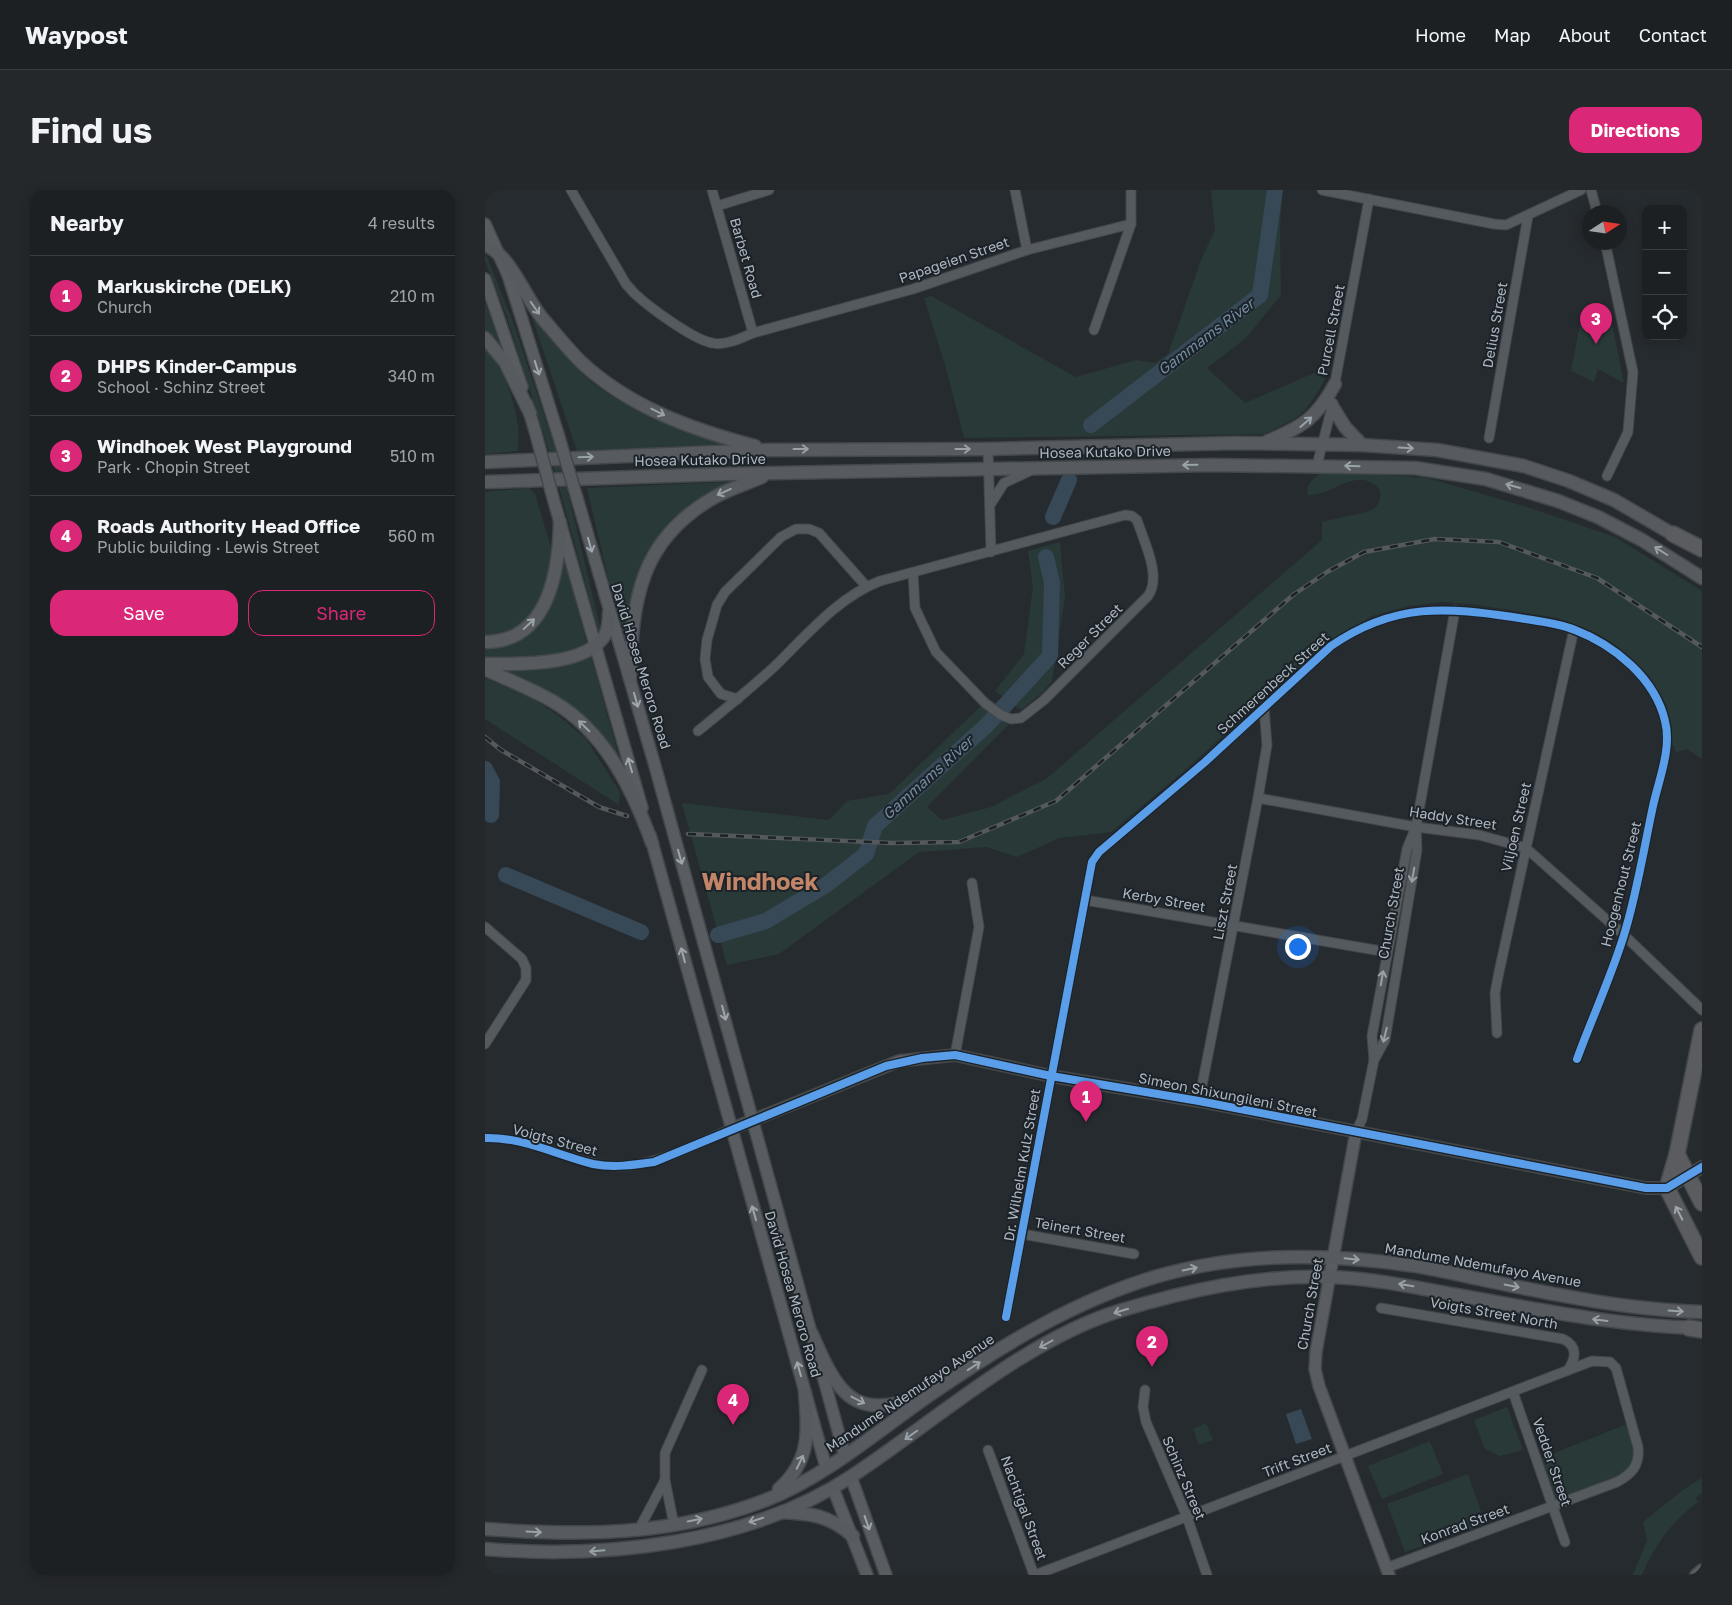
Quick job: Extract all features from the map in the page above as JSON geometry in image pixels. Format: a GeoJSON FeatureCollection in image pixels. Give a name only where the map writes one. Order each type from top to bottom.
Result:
{"type":"FeatureCollection","features":[{"type":"Feature","properties":{"kind":"highway"},"geometry":{"type":"LineString","coordinates":[[1673,534],[1702,549]]}},
{"type":"Feature","properties":{"kind":"highway"},"geometry":{"type":"LineString","coordinates":[[1702,1030],[1677,1154],[1667,1188],[1702,1257]]}},
{"type":"Feature","properties":{"kind":"highway"},"geometry":{"type":"LineString","coordinates":[[1677,1154],[1702,1203]]}},
{"type":"Feature","properties":{"kind":"main road","name":"David Hosea Meroro Road"},"geometry":{"type":"LineString","coordinates":[[485,224],[499,253],[577,498],[754,1121],[845,1456]]}},
{"type":"Feature","properties":{"kind":"main road"},"geometry":{"type":"LineString","coordinates":[[485,245],[499,253],[541,317],[581,362],[599,377],[645,406],[676,421],[714,435],[767,450]]}},
{"type":"Feature","properties":{"kind":"main road","name":"David Hosea Meroro Road"},"geometry":{"type":"LineString","coordinates":[[485,279],[530,413],[559,522],[597,645],[826,1467]]}},
{"type":"Feature","properties":{"kind":"main road"},"geometry":{"type":"LineString","coordinates":[[485,338],[505,362],[530,413]]}},
{"type":"Feature","properties":{"kind":"main road"},"geometry":{"type":"LineString","coordinates":[[1263,443],[1298,429],[1321,406],[1335,384]]}},
{"type":"Feature","properties":{"kind":"main road"},"geometry":{"type":"LineString","coordinates":[[1333,406],[1345,427],[1362,445]]}},
{"type":"Feature","properties":{"kind":"main road","name":"Hosea Kutako Drive"},"geometry":{"type":"LineString","coordinates":[[485,462],[767,450],[988,449],[1263,443],[1362,445],[1437,450],[1524,466],[1569,481],[1614,500],[1673,534],[1702,554]]}},
{"type":"Feature","properties":{"kind":"main road","name":"Hosea Kutako Drive"},"geometry":{"type":"LineString","coordinates":[[487,482],[1037,468],[1317,465],[1415,468],[1478,477],[1517,487],[1598,517],[1642,540],[1702,578]]}},
{"type":"Feature","properties":{"kind":"main road"},"geometry":{"type":"LineString","coordinates":[[629,678],[633,616],[637,593],[656,551],[675,527],[701,505],[729,490],[769,474]]}},
{"type":"Feature","properties":{"kind":"main road"},"geometry":{"type":"LineString","coordinates":[[485,642],[515,635],[544,606],[551,592],[557,572],[559,522]]}},
{"type":"Feature","properties":{"kind":"main road"},"geometry":{"type":"LineString","coordinates":[[485,664],[537,665],[574,656],[597,645],[605,635],[609,613]]}},
{"type":"Feature","properties":{"kind":"main road"},"geometry":{"type":"LineString","coordinates":[[485,669],[555,702],[588,730],[621,772],[642,815],[652,843]]}},
{"type":"Feature","properties":{"kind":"main road","name":"Simeon Shixungileni Street"},"geometry":{"type":"LineString","coordinates":[[754,1121],[899,1061],[955,1055],[1051,1076],[1199,1101],[1646,1188],[1667,1188]]}},
{"type":"Feature","properties":{"kind":"main road"},"geometry":{"type":"LineString","coordinates":[[731,1129],[754,1121]]}},
{"type":"Feature","properties":{"kind":"main road","name":"Church Street"},"geometry":{"type":"LineString","coordinates":[[1357,1132],[1316,1352],[1315,1368],[1319,1386],[1388,1571]]}},
{"type":"Feature","properties":{"kind":"main road"},"geometry":{"type":"LineString","coordinates":[[1667,1188],[1702,1167]]}},
{"type":"Feature","properties":{"kind":"main road","name":"Mandume Ndemufayo Avenue"},"geometry":{"type":"LineString","coordinates":[[485,1528],[579,1534],[638,1531],[741,1508],[769,1499],[845,1456],[934,1392],[1046,1320],[1109,1292],[1158,1276],[1221,1264],[1269,1258],[1333,1257],[1409,1265],[1559,1295],[1647,1309],[1702,1312]]}},
{"type":"Feature","properties":{"kind":"main road"},"geometry":{"type":"LineString","coordinates":[[485,1549],[532,1553],[585,1553],[630,1548],[701,1536],[780,1512],[833,1488],[1026,1355],[1075,1328],[1117,1312],[1256,1278],[1330,1277],[1381,1281],[1591,1319],[1648,1326],[1698,1329]]}},
{"type":"Feature","properties":{"kind":"main road"},"geometry":{"type":"LineString","coordinates":[[812,1334],[835,1383],[854,1399],[867,1405],[880,1407],[908,1401],[934,1392]]}},
{"type":"Feature","properties":{"kind":"main road"},"geometry":{"type":"LineString","coordinates":[[769,1499],[789,1480],[801,1463],[806,1446],[805,1393]]}},
{"type":"Feature","properties":{"kind":"main road"},"geometry":{"type":"LineString","coordinates":[[845,1456],[886,1575]]}},
{"type":"Feature","properties":{"kind":"main road"},"geometry":{"type":"LineString","coordinates":[[826,1467],[867,1575]]}},
{"type":"Feature","properties":{"kind":"main road"},"geometry":{"type":"LineString","coordinates":[[780,1512],[826,1518],[837,1522],[853,1536]]}},
{"type":"Feature","properties":{"kind":"main road"},"geometry":{"type":"LineString","coordinates":[[1695,1575],[1702,1570]]}},
{"type":"Feature","properties":{"kind":"street","name":"Papageien Street"},"geometry":{"type":"LineString","coordinates":[[571,190],[626,284],[640,299],[695,337],[713,344],[731,341],[753,333],[913,290],[1027,250],[1131,224]]}},
{"type":"Feature","properties":{"kind":"street","name":"Barbet Road"},"geometry":{"type":"LineString","coordinates":[[712,190],[753,333]]}},
{"type":"Feature","properties":{"kind":"street"},"geometry":{"type":"LineString","coordinates":[[717,206],[769,190]]}},
{"type":"Feature","properties":{"kind":"street"},"geometry":{"type":"LineString","coordinates":[[1015,190],[1027,250]]}},
{"type":"Feature","properties":{"kind":"street"},"geometry":{"type":"LineString","coordinates":[[1094,330],[1131,224],[1131,190]]}},
{"type":"Feature","properties":{"kind":"street"},"geometry":{"type":"LineString","coordinates":[[1323,190],[1506,225],[1581,190]]}},
{"type":"Feature","properties":{"kind":"street"},"geometry":{"type":"LineString","coordinates":[[1591,190],[1595,205]]}},
{"type":"Feature","properties":{"kind":"street","name":"Purcell Street"},"geometry":{"type":"LineString","coordinates":[[1317,465],[1333,406],[1335,384],[1369,199]]}},
{"type":"Feature","properties":{"kind":"street","name":"Delius Street"},"geometry":{"type":"LineString","coordinates":[[1489,438],[1528,216]]}},
{"type":"Feature","properties":{"kind":"street"},"geometry":{"type":"LineString","coordinates":[[1607,250],[1633,372],[1628,432],[1607,476]]}},
{"type":"Feature","properties":{"kind":"street"},"geometry":{"type":"LineString","coordinates":[[988,449],[991,552]]}},
{"type":"Feature","properties":{"kind":"street"},"geometry":{"type":"LineString","coordinates":[[990,507],[1004,483],[1037,468]]}},
{"type":"Feature","properties":{"kind":"street","name":"Reger Street"},"geometry":{"type":"LineString","coordinates":[[698,731],[738,699],[843,602],[866,586],[913,573],[1128,515],[1137,520],[1153,574],[1153,586],[1148,596],[1044,700],[1021,718],[1011,719],[1001,715],[985,703],[936,652],[915,608],[913,573]]}},
{"type":"Feature","properties":{"kind":"street"},"geometry":{"type":"LineString","coordinates":[[738,699],[721,694],[708,677],[705,659],[711,624],[725,592],[781,538],[796,529],[809,528],[819,533],[866,586]]}},
{"type":"Feature","properties":{"kind":"street","name":"Schmerenbeck Street"},"geometry":{"type":"LineString","coordinates":[[1085,900],[1092,862],[1099,852],[1205,762],[1313,661],[1352,631],[1390,616],[1426,610],[1455,610],[1534,621],[1574,629],[1612,648],[1643,679],[1659,704],[1668,739]]}},
{"type":"Feature","properties":{"kind":"street","name":"Church Street"},"geometry":{"type":"LineString","coordinates":[[1357,1132],[1362,1119],[1374,1060],[1372,1036],[1387,952],[1407,849],[1416,826],[1455,610]]}},
{"type":"Feature","properties":{"kind":"street","name":"Viljoen Street"},"geometry":{"type":"LineString","coordinates":[[1497,1033],[1495,993],[1574,629]]}},
{"type":"Feature","properties":{"kind":"street","name":"Liszt Street"},"geometry":{"type":"LineString","coordinates":[[1199,1101],[1234,927],[1267,745],[1265,707]]}},
{"type":"Feature","properties":{"kind":"street","name":"Hoogenhout Street"},"geometry":{"type":"LineString","coordinates":[[1577,1059],[1624,935],[1668,739]]}},
{"type":"Feature","properties":{"kind":"street","name":"Haddy Street"},"geometry":{"type":"LineString","coordinates":[[1258,798],[1416,826],[1479,835],[1526,848],[1624,935],[1702,1010]]}},
{"type":"Feature","properties":{"kind":"street","name":"Church Street"},"geometry":{"type":"LineString","coordinates":[[1374,1060],[1385,1040],[1417,850],[1416,826]]}},
{"type":"Feature","properties":{"kind":"street"},"geometry":{"type":"LineString","coordinates":[[955,1055],[979,927],[972,883]]}},
{"type":"Feature","properties":{"kind":"street","name":"Kerby Street"},"geometry":{"type":"LineString","coordinates":[[1085,900],[1387,952]]}},
{"type":"Feature","properties":{"kind":"street","name":"Dr. Wilhelm Kulz Street"},"geometry":{"type":"LineString","coordinates":[[1006,1317],[1085,900]]}},
{"type":"Feature","properties":{"kind":"street"},"geometry":{"type":"LineString","coordinates":[[485,927],[522,959],[527,968],[526,980],[485,1044]]}},
{"type":"Feature","properties":{"kind":"street","name":"Voigts Street"},"geometry":{"type":"LineString","coordinates":[[485,1138],[529,1143],[594,1164],[626,1167],[654,1162],[731,1129]]}},
{"type":"Feature","properties":{"kind":"street","name":"Teinert Street"},"geometry":{"type":"LineString","coordinates":[[1023,1234],[1134,1254]]}},
{"type":"Feature","properties":{"kind":"street","name":"Voigts Street North"},"geometry":{"type":"LineString","coordinates":[[1381,1308],[1563,1339],[1570,1342],[1574,1348],[1575,1358],[1567,1370]]}},
{"type":"Feature","properties":{"kind":"street","name":"Konrad Street"},"geometry":{"type":"LineString","coordinates":[[1388,1571],[1626,1478],[1635,1470],[1639,1455],[1620,1377],[1616,1368],[1603,1360],[1567,1370]]}},
{"type":"Feature","properties":{"kind":"street"},"geometry":{"type":"LineString","coordinates":[[674,1524],[665,1480],[665,1453],[703,1370]]}},
{"type":"Feature","properties":{"kind":"street","name":"Trift Street"},"geometry":{"type":"LineString","coordinates":[[1035,1575],[1567,1370]]}},
{"type":"Feature","properties":{"kind":"street","name":"Schinz Street"},"geometry":{"type":"LineString","coordinates":[[1145,1390],[1143,1407],[1146,1422],[1187,1517],[1207,1575]]}},
{"type":"Feature","properties":{"kind":"street","name":"Vedder Street"},"geometry":{"type":"LineString","coordinates":[[1513,1392],[1565,1542]]}},
{"type":"Feature","properties":{"kind":"street","name":"Nachtigal Street"},"geometry":{"type":"LineString","coordinates":[[988,1450],[1035,1575]]}},
{"type":"Feature","properties":{"kind":"street"},"geometry":{"type":"LineString","coordinates":[[638,1531],[665,1480]]}},
{"type":"Feature","properties":{"kind":"shaded area"},"geometry":{"type":"Polygon","coordinates":[[[1211,190],[1282,190],[1280,230],[1281,295],[1246,338],[1207,368],[1245,403],[1314,373],[1325,379],[1307,408],[1294,419],[1264,434],[964,438],[946,368],[924,298],[931,296],[1076,377],[1136,360],[1155,363],[1168,354],[1201,260],[1215,230],[1211,190]]]}},
{"type":"Feature","properties":{"kind":"shaded area"},"geometry":{"type":"Polygon","coordinates":[[[485,252],[513,322],[562,469],[600,626],[600,637],[552,461],[507,317],[485,261],[485,252]]]}},
{"type":"Feature","properties":{"kind":"shaded area"},"geometry":{"type":"Polygon","coordinates":[[[485,302],[504,354],[485,332],[485,302]]]}},
{"type":"Feature","properties":{"kind":"shaded area"},"geometry":{"type":"Polygon","coordinates":[[[530,311],[575,366],[608,394],[657,420],[728,444],[577,451],[530,311]]]}},
{"type":"Feature","properties":{"kind":"shaded area"},"geometry":{"type":"Polygon","coordinates":[[[1582,314],[1611,319],[1624,383],[1598,369],[1594,382],[1571,371],[1582,314]]]}},
{"type":"Feature","properties":{"kind":"shaded area"},"geometry":{"type":"Polygon","coordinates":[[[485,345],[506,381],[511,396],[518,425],[517,451],[485,454],[485,345]]]}},
{"type":"Feature","properties":{"kind":"shaded area"},"geometry":{"type":"Polygon","coordinates":[[[1325,471],[1427,478],[1530,508],[1615,537],[1702,591],[1702,759],[1687,749],[1676,752],[1671,741],[1667,706],[1660,693],[1632,661],[1612,643],[1590,630],[1558,618],[1471,604],[1441,602],[1409,606],[1372,616],[1324,644],[1183,772],[1111,832],[1060,838],[1017,857],[987,847],[919,852],[779,954],[727,965],[682,803],[829,820],[847,801],[889,794],[981,706],[993,717],[1009,724],[927,807],[942,820],[991,807],[1046,779],[1322,540],[1322,522],[1364,513],[1377,506],[1380,490],[1363,480],[1354,480],[1318,494],[1308,495],[1309,483],[1325,471]]]}},
{"type":"Feature","properties":{"kind":"shaded area"},"geometry":{"type":"Polygon","coordinates":[[[733,482],[668,530],[630,611],[625,640],[623,641],[587,488],[733,482]]]}},
{"type":"Feature","properties":{"kind":"shaded area"},"geometry":{"type":"Polygon","coordinates":[[[529,488],[535,494],[554,558],[536,612],[514,630],[485,639],[485,492],[529,488]]]}},
{"type":"Feature","properties":{"kind":"shaded area"},"geometry":{"type":"Polygon","coordinates":[[[1060,542],[1065,597],[1052,681],[1043,692],[1021,710],[995,691],[1024,654],[1033,587],[1028,551],[1060,542]]]}},
{"type":"Feature","properties":{"kind":"shaded area"},"geometry":{"type":"Polygon","coordinates":[[[564,556],[587,646],[575,651],[550,656],[485,658],[485,647],[525,632],[542,619],[556,594],[564,556]]]}},
{"type":"Feature","properties":{"kind":"shaded area"},"geometry":{"type":"Polygon","coordinates":[[[591,657],[620,761],[594,728],[580,715],[551,695],[497,670],[545,668],[591,657]]]}},
{"type":"Feature","properties":{"kind":"shaded area"},"geometry":{"type":"Polygon","coordinates":[[[485,678],[533,699],[559,716],[586,739],[620,792],[619,805],[485,719],[485,678]]]}},
{"type":"Feature","properties":{"kind":"shaded area"},"geometry":{"type":"Polygon","coordinates":[[[1507,1407],[1523,1450],[1500,1456],[1485,1449],[1474,1420],[1507,1407]]]}},
{"type":"Feature","properties":{"kind":"shaded area"},"geometry":{"type":"Polygon","coordinates":[[[1632,1422],[1638,1447],[1635,1470],[1553,1506],[1537,1460],[1632,1422]]]}},
{"type":"Feature","properties":{"kind":"shaded area"},"geometry":{"type":"Polygon","coordinates":[[[1206,1423],[1213,1440],[1199,1445],[1193,1429],[1206,1423]]]}},
{"type":"Feature","properties":{"kind":"shaded area"},"geometry":{"type":"Polygon","coordinates":[[[1430,1441],[1443,1474],[1382,1499],[1368,1466],[1430,1441]]]}},
{"type":"Feature","properties":{"kind":"shaded area"},"geometry":{"type":"Polygon","coordinates":[[[1468,1474],[1485,1524],[1405,1552],[1387,1504],[1468,1474]]]}},
{"type":"Feature","properties":{"kind":"shaded area"},"geometry":{"type":"Polygon","coordinates":[[[1702,1478],[1702,1493],[1695,1498],[1698,1502],[1680,1517],[1658,1544],[1642,1575],[1633,1575],[1647,1540],[1643,1522],[1683,1490],[1702,1478]]]}},
{"type":"Feature","properties":{"kind":"water"},"geometry":{"type":"Polygon","coordinates":[[[1301,1409],[1312,1439],[1296,1444],[1286,1414],[1301,1409]]]}},
{"type":"Feature","properties":{"kind":"waterway","name":"Gammams River"},"geometry":{"type":"LineString","coordinates":[[1091,425],[1260,295],[1275,190]]}},
{"type":"Feature","properties":{"kind":"waterway","name":"Gammams River"},"geometry":{"type":"LineString","coordinates":[[1053,517],[1069,480]]}},
{"type":"Feature","properties":{"kind":"waterway","name":"Gammams River"},"geometry":{"type":"LineString","coordinates":[[718,935],[766,921],[826,885],[866,854],[875,826],[987,725],[1050,656],[1052,582],[1046,557]]}},
{"type":"Feature","properties":{"kind":"waterway","name":"Gammams River"},"geometry":{"type":"LineString","coordinates":[[485,769],[492,782],[491,815]]}},
{"type":"Feature","properties":{"kind":"waterway","name":"Gammams River"},"geometry":{"type":"LineString","coordinates":[[506,875],[641,932]]}},
{"type":"Feature","properties":{"kind":"railway"},"geometry":{"type":"LineString","coordinates":[[688,834],[893,843],[959,842],[1056,801],[1293,595],[1327,572],[1364,552],[1435,539],[1499,542],[1597,578],[1702,647]]}},
{"type":"Feature","properties":{"kind":"railway"},"geometry":{"type":"LineString","coordinates":[[485,737],[501,750],[599,807],[627,816]]}},
{"type":"Feature","properties":{"kind":"cycle path"},"geometry":{"type":"LineString","coordinates":[[1006,1317],[1092,862],[1099,852],[1205,762],[1331,646],[1354,632],[1399,615],[1444,610],[1493,614],[1562,626],[1590,636],[1618,654],[1642,677],[1660,705],[1667,731],[1666,753],[1633,903],[1613,966],[1577,1059]]}},
{"type":"Feature","properties":{"kind":"cycle path"},"geometry":{"type":"LineString","coordinates":[[485,1138],[499,1138],[526,1143],[593,1164],[623,1166],[654,1162],[886,1066],[922,1058],[955,1055],[1051,1076],[1199,1101],[1646,1188],[1667,1188],[1702,1167]]}},
{"type":"Feature","properties":{"kind":"place","name":"Windhoek West Playground"},"geometry":{"type":"Point","coordinates":[1596,344]}},
{"type":"Feature","properties":{"kind":"place","name":"Markuskirche (DELK)"},"geometry":{"type":"Point","coordinates":[1086,1122]}},
{"type":"Feature","properties":{"kind":"place","name":"DHPS Kinder-Campus"},"geometry":{"type":"Point","coordinates":[1152,1367]}},
{"type":"Feature","properties":{"kind":"place","name":"Roads Authority Head Office"},"geometry":{"type":"Point","coordinates":[733,1425]}},
{"type":"Feature","properties":{"kind":"district","name":"Windhoek"},"geometry":{"type":"Point","coordinates":[760,882]}}]}
